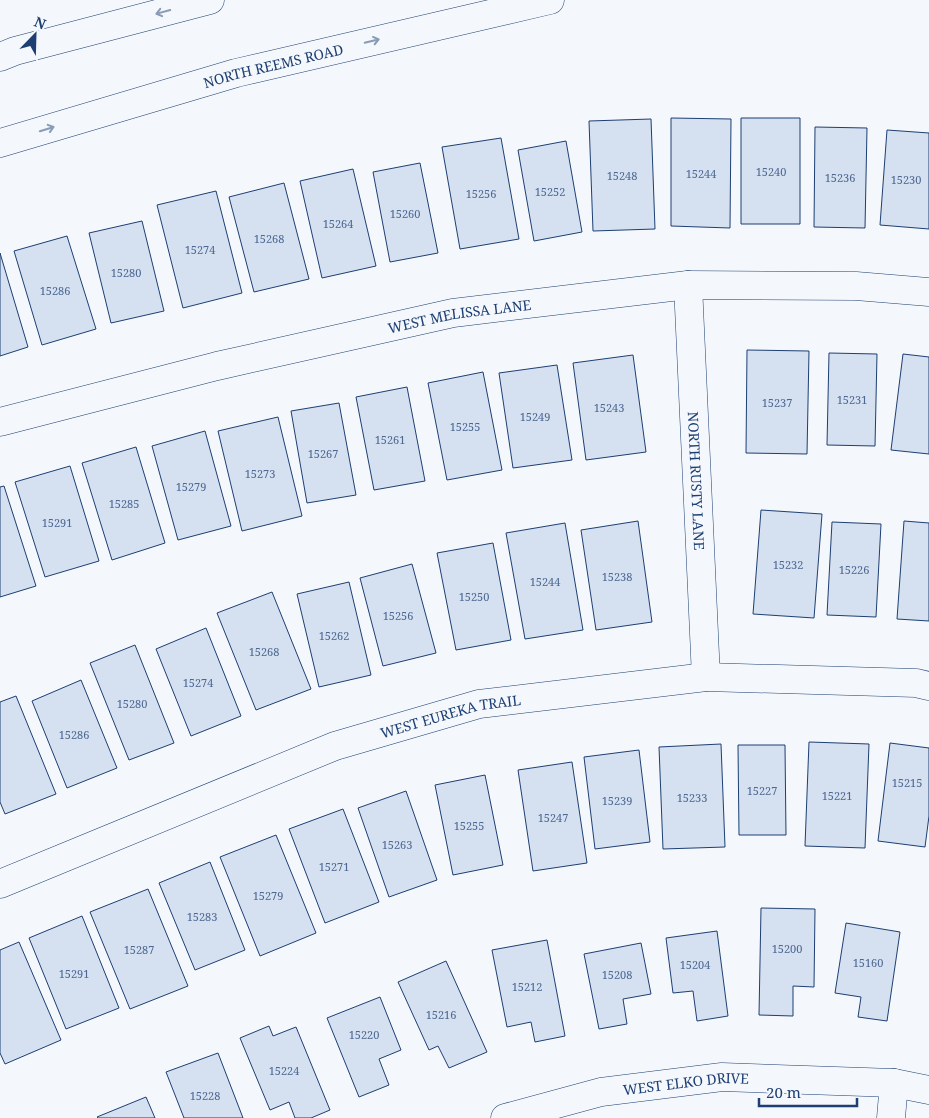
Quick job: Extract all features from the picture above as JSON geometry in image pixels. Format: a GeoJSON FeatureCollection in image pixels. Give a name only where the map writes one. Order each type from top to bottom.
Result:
{"type":"FeatureCollection","features":[{"type":"Feature","properties":{"kind":"street"},"geometry":{"type":"LineString","coordinates":[[0,57],[210,0]]}},
{"type":"Feature","properties":{"kind":"street","name":"NORTH REEMS ROAD"},"geometry":{"type":"LineString","coordinates":[[0,143],[236,73],[550,0]]}},
{"type":"Feature","properties":{"kind":"street","name":"WEST MELISSA LANE"},"geometry":{"type":"LineString","coordinates":[[0,422],[216,366],[453,313],[688,285],[856,286],[929,292]]}},
{"type":"Feature","properties":{"kind":"street","name":"NORTH RUSTY LANE"},"geometry":{"type":"LineString","coordinates":[[688,285],[706,677]]}},
{"type":"Feature","properties":{"kind":"street","name":"WEST EUREKA TRAIL"},"geometry":{"type":"LineString","coordinates":[[0,884],[335,746],[479,704],[706,677],[916,683],[929,686]]}},
{"type":"Feature","properties":{"kind":"street","name":"WEST ELKO DRIVE"},"geometry":{"type":"LineString","coordinates":[[505,1118],[601,1092],[722,1077],[894,1083],[929,1090]]}},
{"type":"Feature","properties":{"kind":"street"},"geometry":{"type":"LineString","coordinates":[[891,1118],[894,1083]]}},
{"type":"Feature","properties":{"kind":"building"},"geometry":{"type":"Polygon","coordinates":[[[671,118],[731,119],[730,228],[671,226],[671,118]]]}},
{"type":"Feature","properties":{"kind":"building"},"geometry":{"type":"Polygon","coordinates":[[[741,118],[800,118],[800,224],[741,224],[741,118]]]}},
{"type":"Feature","properties":{"kind":"building"},"geometry":{"type":"Polygon","coordinates":[[[651,119],[655,229],[593,231],[589,121],[651,119]]]}},
{"type":"Feature","properties":{"kind":"building"},"geometry":{"type":"Polygon","coordinates":[[[815,127],[867,128],[865,228],[814,227],[815,127]]]}},
{"type":"Feature","properties":{"kind":"building"},"geometry":{"type":"Polygon","coordinates":[[[887,130],[929,133],[929,229],[880,225],[887,130]]]}},
{"type":"Feature","properties":{"kind":"building"},"geometry":{"type":"Polygon","coordinates":[[[501,138],[519,239],[460,249],[442,147],[501,138]]]}},
{"type":"Feature","properties":{"kind":"building"},"geometry":{"type":"Polygon","coordinates":[[[566,141],[582,232],[534,241],[518,150],[566,141]]]}},
{"type":"Feature","properties":{"kind":"building"},"geometry":{"type":"Polygon","coordinates":[[[420,163],[438,253],[390,262],[373,172],[420,163]]]}},
{"type":"Feature","properties":{"kind":"building"},"geometry":{"type":"Polygon","coordinates":[[[353,169],[376,266],[322,278],[300,181],[353,169]]]}},
{"type":"Feature","properties":{"kind":"building"},"geometry":{"type":"Polygon","coordinates":[[[284,183],[309,279],[254,292],[229,197],[284,183]]]}},
{"type":"Feature","properties":{"kind":"building"},"geometry":{"type":"Polygon","coordinates":[[[216,191],[242,293],[183,308],[157,205],[216,191]]]}},
{"type":"Feature","properties":{"kind":"building"},"geometry":{"type":"Polygon","coordinates":[[[142,221],[164,311],[111,323],[89,233],[142,221]]]}},
{"type":"Feature","properties":{"kind":"building"},"geometry":{"type":"Polygon","coordinates":[[[67,236],[96,329],[42,345],[14,251],[67,236]]]}},
{"type":"Feature","properties":{"kind":"building"},"geometry":{"type":"Polygon","coordinates":[[[0,253],[28,347],[0,356],[0,253]]]}},
{"type":"Feature","properties":{"kind":"building"},"geometry":{"type":"Polygon","coordinates":[[[747,350],[809,351],[807,454],[746,453],[747,350]]]}},
{"type":"Feature","properties":{"kind":"building"},"geometry":{"type":"Polygon","coordinates":[[[829,353],[877,354],[875,446],[827,445],[829,353]]]}},
{"type":"Feature","properties":{"kind":"building"},"geometry":{"type":"Polygon","coordinates":[[[903,354],[929,357],[929,454],[891,450],[903,354]]]}},
{"type":"Feature","properties":{"kind":"building"},"geometry":{"type":"Polygon","coordinates":[[[633,355],[646,452],[586,460],[573,363],[633,355]]]}},
{"type":"Feature","properties":{"kind":"building"},"geometry":{"type":"Polygon","coordinates":[[[557,365],[572,460],[513,468],[499,373],[557,365]]]}},
{"type":"Feature","properties":{"kind":"building"},"geometry":{"type":"Polygon","coordinates":[[[483,372],[502,470],[447,480],[428,383],[483,372]]]}},
{"type":"Feature","properties":{"kind":"building"},"geometry":{"type":"Polygon","coordinates":[[[407,387],[425,481],[374,490],[356,397],[407,387]]]}},
{"type":"Feature","properties":{"kind":"building"},"geometry":{"type":"Polygon","coordinates":[[[339,403],[356,495],[307,503],[291,411],[339,403]]]}},
{"type":"Feature","properties":{"kind":"building"},"geometry":{"type":"Polygon","coordinates":[[[278,417],[302,516],[242,531],[218,431],[278,417]]]}},
{"type":"Feature","properties":{"kind":"building"},"geometry":{"type":"Polygon","coordinates":[[[205,431],[231,526],[178,540],[152,446],[205,431]]]}},
{"type":"Feature","properties":{"kind":"building"},"geometry":{"type":"Polygon","coordinates":[[[136,447],[165,543],[112,560],[82,463],[136,447]]]}},
{"type":"Feature","properties":{"kind":"building"},"geometry":{"type":"Polygon","coordinates":[[[70,466],[99,561],[45,577],[15,482],[70,466]]]}},
{"type":"Feature","properties":{"kind":"building"},"geometry":{"type":"Polygon","coordinates":[[[4,486],[36,586],[0,597],[0,487],[4,486]]]}},
{"type":"Feature","properties":{"kind":"building"},"geometry":{"type":"Polygon","coordinates":[[[761,510],[822,514],[814,618],[753,614],[761,510]]]}},
{"type":"Feature","properties":{"kind":"building"},"geometry":{"type":"Polygon","coordinates":[[[638,521],[652,622],[596,630],[581,530],[638,521]]]}},
{"type":"Feature","properties":{"kind":"building"},"geometry":{"type":"Polygon","coordinates":[[[904,521],[929,523],[929,621],[897,619],[904,521]]]}},
{"type":"Feature","properties":{"kind":"building"},"geometry":{"type":"Polygon","coordinates":[[[832,522],[881,524],[876,617],[827,615],[832,522]]]}},
{"type":"Feature","properties":{"kind":"building"},"geometry":{"type":"Polygon","coordinates":[[[565,523],[583,630],[525,639],[506,533],[565,523]]]}},
{"type":"Feature","properties":{"kind":"building"},"geometry":{"type":"Polygon","coordinates":[[[493,543],[511,640],[456,650],[437,553],[493,543]]]}},
{"type":"Feature","properties":{"kind":"building"},"geometry":{"type":"Polygon","coordinates":[[[412,564],[436,653],[383,666],[360,578],[412,564]]]}},
{"type":"Feature","properties":{"kind":"building"},"geometry":{"type":"Polygon","coordinates":[[[349,582],[371,675],[319,687],[297,594],[349,582]]]}},
{"type":"Feature","properties":{"kind":"building"},"geometry":{"type":"Polygon","coordinates":[[[272,592],[311,689],[256,710],[217,613],[272,592]]]}},
{"type":"Feature","properties":{"kind":"building"},"geometry":{"type":"Polygon","coordinates":[[[206,628],[241,716],[191,736],[156,649],[206,628]]]}},
{"type":"Feature","properties":{"kind":"building"},"geometry":{"type":"Polygon","coordinates":[[[135,645],[174,743],[129,760],[90,663],[135,645]]]}},
{"type":"Feature","properties":{"kind":"building"},"geometry":{"type":"Polygon","coordinates":[[[81,680],[117,768],[67,788],[32,701],[81,680]]]}},
{"type":"Feature","properties":{"kind":"building"},"geometry":{"type":"Polygon","coordinates":[[[16,696],[56,794],[5,814],[0,802],[0,702],[16,696]]]}},
{"type":"Feature","properties":{"kind":"building"},"geometry":{"type":"Polygon","coordinates":[[[809,742],[869,744],[865,848],[805,846],[809,742]]]}},
{"type":"Feature","properties":{"kind":"building"},"geometry":{"type":"Polygon","coordinates":[[[890,743],[929,748],[929,816],[925,847],[878,841],[890,743]]]}},
{"type":"Feature","properties":{"kind":"building"},"geometry":{"type":"Polygon","coordinates":[[[721,744],[725,847],[663,849],[659,747],[721,744]]]}},
{"type":"Feature","properties":{"kind":"building"},"geometry":{"type":"Polygon","coordinates":[[[738,745],[785,745],[786,835],[739,835],[738,745]]]}},
{"type":"Feature","properties":{"kind":"building"},"geometry":{"type":"Polygon","coordinates":[[[639,750],[650,842],[595,849],[584,757],[639,750]]]}},
{"type":"Feature","properties":{"kind":"building"},"geometry":{"type":"Polygon","coordinates":[[[572,762],[587,863],[533,871],[518,770],[572,762]]]}},
{"type":"Feature","properties":{"kind":"building"},"geometry":{"type":"Polygon","coordinates":[[[485,775],[503,865],[453,875],[435,785],[485,775]]]}},
{"type":"Feature","properties":{"kind":"building"},"geometry":{"type":"Polygon","coordinates":[[[406,791],[437,880],[389,897],[358,808],[406,791]]]}},
{"type":"Feature","properties":{"kind":"building"},"geometry":{"type":"Polygon","coordinates":[[[343,809],[379,902],[325,923],[289,829],[343,809]]]}},
{"type":"Feature","properties":{"kind":"building"},"geometry":{"type":"Polygon","coordinates":[[[276,835],[316,933],[260,956],[220,857],[276,835]]]}},
{"type":"Feature","properties":{"kind":"building"},"geometry":{"type":"Polygon","coordinates":[[[210,862],[245,950],[195,970],[159,883],[210,862]]]}},
{"type":"Feature","properties":{"kind":"building"},"geometry":{"type":"Polygon","coordinates":[[[148,889],[188,986],[130,1009],[90,912],[148,889]]]}},
{"type":"Feature","properties":{"kind":"building"},"geometry":{"type":"Polygon","coordinates":[[[761,908],[815,909],[814,987],[793,986],[793,1016],[759,1015],[761,908]]]}},
{"type":"Feature","properties":{"kind":"building"},"geometry":{"type":"Polygon","coordinates":[[[82,916],[119,1008],[66,1029],[29,938],[82,916]]]}},
{"type":"Feature","properties":{"kind":"building"},"geometry":{"type":"Polygon","coordinates":[[[846,923],[900,932],[887,1021],[858,1017],[861,997],[835,993],[846,923]]]}},
{"type":"Feature","properties":{"kind":"building"},"geometry":{"type":"Polygon","coordinates":[[[717,931],[728,1016],[697,1021],[693,991],[673,993],[666,938],[717,931]]]}},
{"type":"Feature","properties":{"kind":"building"},"geometry":{"type":"Polygon","coordinates":[[[547,940],[565,1036],[535,1042],[531,1022],[507,1027],[492,950],[547,940]]]}},
{"type":"Feature","properties":{"kind":"building"},"geometry":{"type":"Polygon","coordinates":[[[19,942],[61,1040],[5,1064],[0,1053],[0,950],[19,942]]]}},
{"type":"Feature","properties":{"kind":"building"},"geometry":{"type":"Polygon","coordinates":[[[641,943],[651,994],[623,999],[627,1024],[599,1029],[584,954],[641,943]]]}},
{"type":"Feature","properties":{"kind":"building"},"geometry":{"type":"Polygon","coordinates":[[[446,961],[487,1052],[449,1068],[438,1046],[429,1050],[398,982],[446,961]]]}},
{"type":"Feature","properties":{"kind":"building"},"geometry":{"type":"Polygon","coordinates":[[[380,997],[401,1050],[379,1059],[389,1085],[359,1097],[327,1018],[380,997]]]}},
{"type":"Feature","properties":{"kind":"building"},"geometry":{"type":"Polygon","coordinates":[[[269,1026],[273,1036],[296,1027],[330,1110],[311,1118],[295,1118],[289,1102],[270,1110],[240,1038],[269,1026]]]}},
{"type":"Feature","properties":{"kind":"building"},"geometry":{"type":"Polygon","coordinates":[[[218,1053],[243,1118],[184,1118],[166,1072],[218,1053]]]}},
{"type":"Feature","properties":{"kind":"building"},"geometry":{"type":"Polygon","coordinates":[[[146,1097],[155,1118],[97,1117],[146,1097]]]}}]}
